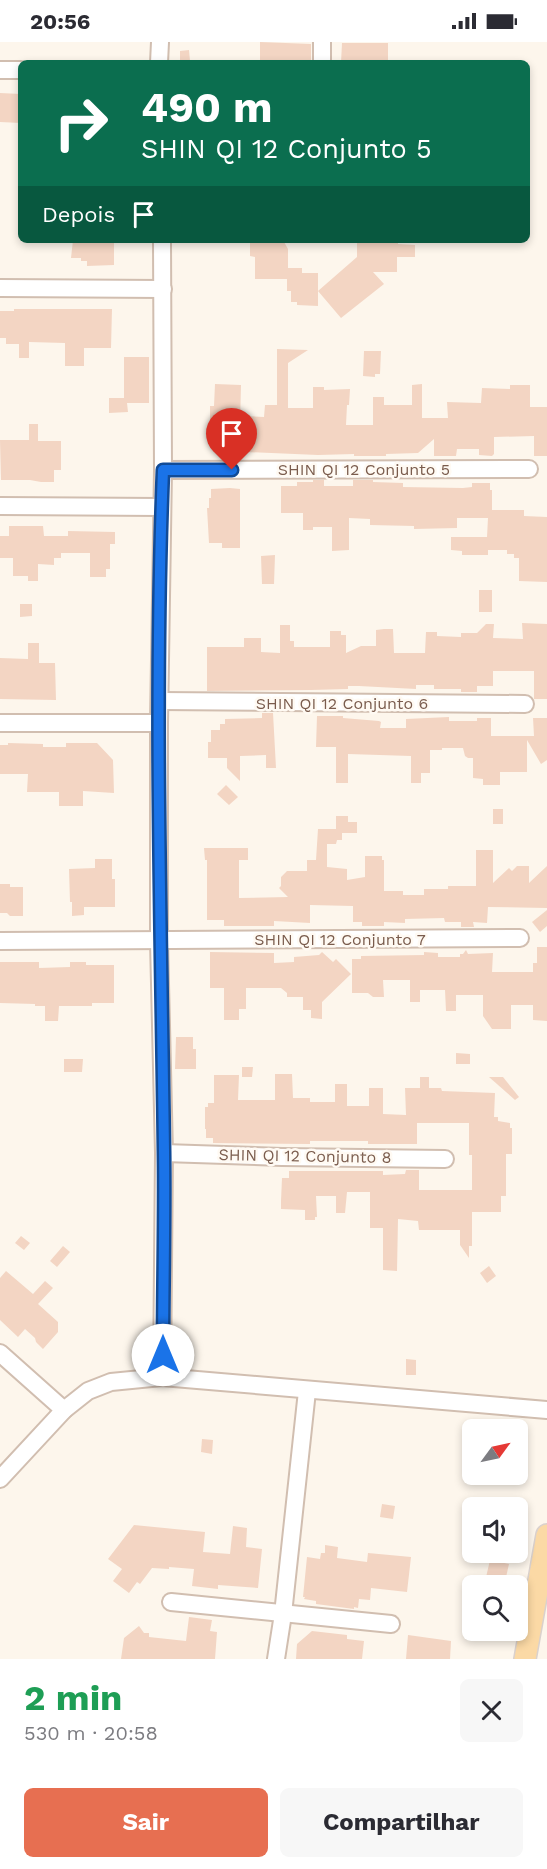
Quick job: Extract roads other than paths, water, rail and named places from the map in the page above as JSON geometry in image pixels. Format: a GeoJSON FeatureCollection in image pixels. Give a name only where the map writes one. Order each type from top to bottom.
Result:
{"type":"FeatureCollection","features":[{"type":"Feature","properties":{"kind":"main road"},"geometry":{"type":"LineString","coordinates":[[525,1659],[547,1535]]}},
{"type":"Feature","properties":{"kind":"street"},"geometry":{"type":"LineString","coordinates":[[159,60],[160,42]]}},
{"type":"Feature","properties":{"kind":"street"},"geometry":{"type":"LineString","coordinates":[[322,42],[322,60]]}},
{"type":"Feature","properties":{"kind":"street"},"geometry":{"type":"LineString","coordinates":[[0,70],[18,70]]}},
{"type":"Feature","properties":{"kind":"street"},"geometry":{"type":"LineString","coordinates":[[162,243],[163,470],[159,723],[159,940],[164,1153],[162,1377]]}},
{"type":"Feature","properties":{"kind":"street"},"geometry":{"type":"LineString","coordinates":[[0,288],[163,289]]}},
{"type":"Feature","properties":{"kind":"street","name":"SHIN QI 12 Conjunto 5"},"geometry":{"type":"LineString","coordinates":[[163,470],[529,469]]}},
{"type":"Feature","properties":{"kind":"street"},"geometry":{"type":"LineString","coordinates":[[0,506],[161,507]]}},
{"type":"Feature","properties":{"kind":"street","name":"SHIN QI 12 Conjunto 6"},"geometry":{"type":"LineString","coordinates":[[160,701],[525,704]]}},
{"type":"Feature","properties":{"kind":"street"},"geometry":{"type":"LineString","coordinates":[[0,723],[159,723]]}},
{"type":"Feature","properties":{"kind":"street","name":"SHIN QI 12 Conjunto 7"},"geometry":{"type":"LineString","coordinates":[[0,941],[520,938]]}},
{"type":"Feature","properties":{"kind":"street","name":"SHIN QI 12 Conjunto 8"},"geometry":{"type":"LineString","coordinates":[[164,1153],[445,1159]]}},
{"type":"Feature","properties":{"kind":"street"},"geometry":{"type":"LineString","coordinates":[[0,1353],[63,1410]]}},
{"type":"Feature","properties":{"kind":"street"},"geometry":{"type":"LineString","coordinates":[[0,1479],[63,1410],[88,1391],[111,1382],[162,1377],[547,1410]]}},
{"type":"Feature","properties":{"kind":"street"},"geometry":{"type":"LineString","coordinates":[[276,1659],[307,1391]]}},
{"type":"Feature","properties":{"kind":"street"},"geometry":{"type":"LineString","coordinates":[[171,1602],[391,1624]]}}]}
